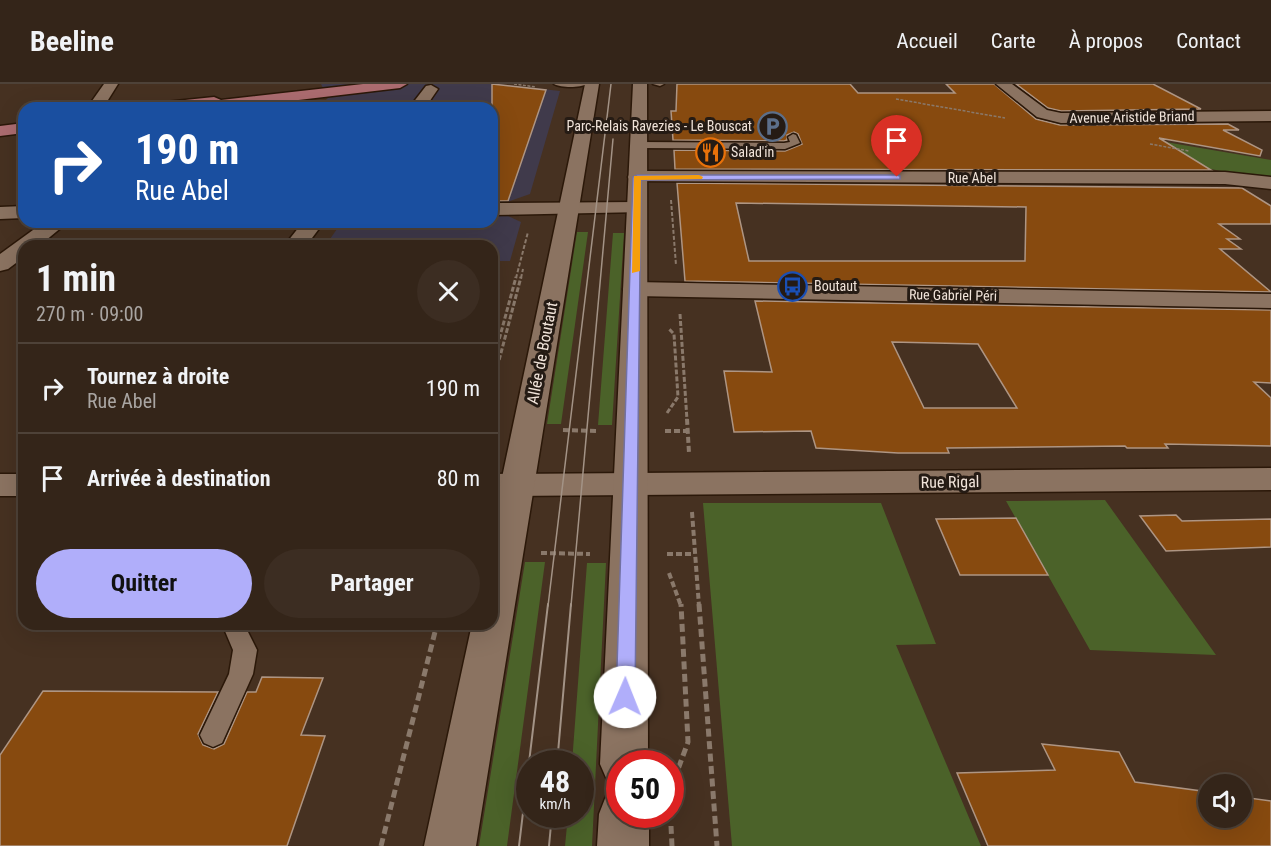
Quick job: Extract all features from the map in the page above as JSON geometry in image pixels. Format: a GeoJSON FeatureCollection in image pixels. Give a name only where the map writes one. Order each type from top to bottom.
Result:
{"type":"FeatureCollection","features":[{"type":"Feature","properties":{"kind":"main road"},"geometry":{"type":"LineString","coordinates":[[206,102],[355,84]]}},
{"type":"Feature","properties":{"kind":"main road"},"geometry":{"type":"LineString","coordinates":[[250,102],[400,84]]}},
{"type":"Feature","properties":{"kind":"main road"},"geometry":{"type":"LineString","coordinates":[[0,129],[18,127]]}},
{"type":"Feature","properties":{"kind":"street"},"geometry":{"type":"LineString","coordinates":[[98,102],[111,84]]}},
{"type":"Feature","properties":{"kind":"street","name":"Allée de Boutaut"},"geometry":{"type":"LineString","coordinates":[[498,559],[505,485],[528,430],[592,84]]}},
{"type":"Feature","properties":{"kind":"street"},"geometry":{"type":"LineString","coordinates":[[624,750],[640,84]]}},
{"type":"Feature","properties":{"kind":"street","name":"Avenue Aristide Briand"},"geometry":{"type":"LineString","coordinates":[[1004,84],[1042,114],[1061,118],[1271,116]]}},
{"type":"Feature","properties":{"kind":"street"},"geometry":{"type":"LineString","coordinates":[[421,102],[431,89]]}},
{"type":"Feature","properties":{"kind":"street","name":"Rue Abel"},"geometry":{"type":"LineString","coordinates":[[637,177],[1225,178],[1271,183]]}},
{"type":"Feature","properties":{"kind":"street"},"geometry":{"type":"LineString","coordinates":[[498,209],[636,208]]}},
{"type":"Feature","properties":{"kind":"street"},"geometry":{"type":"LineString","coordinates":[[0,213],[18,212]]}},
{"type":"Feature","properties":{"kind":"street"},"geometry":{"type":"LineString","coordinates":[[32,240],[50,228]]}},
{"type":"Feature","properties":{"kind":"street"},"geometry":{"type":"LineString","coordinates":[[300,240],[309,228]]}},
{"type":"Feature","properties":{"kind":"street"},"geometry":{"type":"LineString","coordinates":[[0,264],[18,250]]}},
{"type":"Feature","properties":{"kind":"street","name":"Rue Gabriel Péri"},"geometry":{"type":"LineString","coordinates":[[635,289],[1271,301]]}},
{"type":"Feature","properties":{"kind":"street","name":"Rue Rigal"},"geometry":{"type":"LineString","coordinates":[[505,485],[1271,479]]}},
{"type":"Feature","properties":{"kind":"street"},"geometry":{"type":"LineString","coordinates":[[0,485],[18,485]]}},
{"type":"Feature","properties":{"kind":"street","name":"Allée de Boutaut"},"geometry":{"type":"LineString","coordinates":[[450,846],[491,630]]}},
{"type":"Feature","properties":{"kind":"street"},"geometry":{"type":"LineString","coordinates":[[623,846],[624,828]]}},
{"type":"Feature","properties":{"kind":"lane"},"geometry":{"type":"LineString","coordinates":[[558,84],[583,84]]}},
{"type":"Feature","properties":{"kind":"lane"},"geometry":{"type":"LineString","coordinates":[[748,146],[768,144],[770,142],[768,136]]}},
{"type":"Feature","properties":{"kind":"lane"},"geometry":{"type":"LineString","coordinates":[[638,145],[785,146],[795,143],[793,137]]}},
{"type":"Feature","properties":{"kind":"lane"},"geometry":{"type":"LineString","coordinates":[[213,735],[241,674],[244,650],[236,630]]}},
{"type":"Feature","properties":{"kind":"path"},"geometry":{"type":"LineString","coordinates":[[896,99],[1009,119]]}},
{"type":"Feature","properties":{"kind":"path"},"geometry":{"type":"LineString","coordinates":[[1145,143],[1191,151]]}},
{"type":"Feature","properties":{"kind":"path"},"geometry":{"type":"LineString","coordinates":[[498,339],[528,230]]}},
{"type":"Feature","properties":{"kind":"path"},"geometry":{"type":"LineString","coordinates":[[528,430],[688,431]]}},
{"type":"Feature","properties":{"kind":"path"},"geometry":{"type":"LineString","coordinates":[[381,846],[435,630]]}},
{"type":"Feature","properties":{"kind":"shaded area"},"geometry":{"type":"Polygon","coordinates":[[[321,84],[496,84],[560,91],[530,194],[510,201],[504,214],[521,222],[510,261],[498,261],[498,240],[329,240],[338,228],[498,228],[498,102],[324,102],[328,98],[321,84]]]}},
{"type":"Feature","properties":{"kind":"green space"},"geometry":{"type":"Polygon","coordinates":[[[1054,123],[1271,160],[1271,180],[1029,136],[1048,131],[1054,123]]]}},
{"type":"Feature","properties":{"kind":"green space"},"geometry":{"type":"Polygon","coordinates":[[[577,232],[588,232],[561,424],[547,424],[577,232]]]}},
{"type":"Feature","properties":{"kind":"green space"},"geometry":{"type":"Polygon","coordinates":[[[613,233],[624,233],[612,425],[598,425],[613,233]]]}},
{"type":"Feature","properties":{"kind":"green space"},"geometry":{"type":"Polygon","coordinates":[[[1105,500],[1216,655],[1090,650],[1006,501],[1105,500]]]}},
{"type":"Feature","properties":{"kind":"green space"},"geometry":{"type":"Polygon","coordinates":[[[703,503],[881,503],[936,644],[896,645],[981,846],[732,846],[703,503]]]}},
{"type":"Feature","properties":{"kind":"green space"},"geometry":{"type":"Polygon","coordinates":[[[525,562],[545,562],[520,750],[516,750],[516,779],[507,846],[479,846],[525,562]]]}},
{"type":"Feature","properties":{"kind":"green space"},"geometry":{"type":"Polygon","coordinates":[[[587,563],[606,563],[594,806],[594,750],[573,750],[587,563]]]}},
{"type":"Feature","properties":{"kind":"green space"},"geometry":{"type":"Polygon","coordinates":[[[567,828],[593,828],[592,846],[565,846],[567,828]]]}},
{"type":"Feature","properties":{"kind":"building"},"geometry":{"type":"Polygon","coordinates":[[[492,84],[546,90],[508,201],[498,201],[498,102],[492,102],[492,84]]]}},
{"type":"Feature","properties":{"kind":"building"},"geometry":{"type":"Polygon","coordinates":[[[677,84],[850,84],[858,93],[955,93],[946,84],[994,84],[1036,119],[1060,125],[1228,124],[1239,130],[1223,130],[1262,150],[1260,156],[1159,138],[1211,170],[675,169],[674,150],[785,151],[802,144],[798,134],[794,132],[787,135],[787,140],[784,141],[673,140],[671,111],[676,111],[677,84]]]}},
{"type":"Feature","properties":{"kind":"building"},"geometry":{"type":"Polygon","coordinates":[[[1016,84],[1153,84],[1201,109],[1061,111],[1048,108],[1016,84]]]}},
{"type":"Feature","properties":{"kind":"building"},"geometry":{"type":"Polygon","coordinates":[[[677,183],[1242,188],[1271,206],[1271,224],[1219,224],[1240,239],[1227,239],[1241,249],[1220,249],[1271,292],[685,281],[677,183]],[[736,203],[749,261],[1025,261],[1026,207],[736,203]]]}},
{"type":"Feature","properties":{"kind":"building"},"geometry":{"type":"Polygon","coordinates":[[[755,301],[1271,310],[1271,383],[1254,382],[1271,398],[1271,446],[1165,444],[1168,448],[1127,448],[1125,446],[947,448],[949,453],[898,453],[816,448],[811,431],[734,432],[724,371],[772,372],[755,301]],[[892,342],[924,408],[1017,408],[978,344],[892,342]]]}},
{"type":"Feature","properties":{"kind":"building"},"geometry":{"type":"Polygon","coordinates":[[[1176,515],[1182,521],[1271,519],[1271,547],[1166,551],[1140,516],[1176,515]]]}},
{"type":"Feature","properties":{"kind":"building"},"geometry":{"type":"Polygon","coordinates":[[[1016,518],[1048,575],[960,575],[936,519],[1016,518]]]}},
{"type":"Feature","properties":{"kind":"building"},"geometry":{"type":"Polygon","coordinates":[[[262,677],[323,678],[301,735],[325,736],[287,846],[0,846],[0,755],[43,691],[218,692],[198,734],[203,745],[214,749],[224,744],[247,692],[256,692],[262,677]]]}},
{"type":"Feature","properties":{"kind":"building"},"geometry":{"type":"Polygon","coordinates":[[[1042,744],[1119,752],[1135,782],[1198,791],[1198,828],[1252,828],[1252,798],[1271,801],[1271,846],[988,846],[957,773],[1055,770],[1042,744]]]}},
{"type":"Feature","properties":{"kind":"tram line"},"geometry":{"type":"LineString","coordinates":[[548,606],[611,84]]}},
{"type":"Feature","properties":{"kind":"tram line"},"geometry":{"type":"LineString","coordinates":[[571,606],[613,139]]}},
{"type":"Feature","properties":{"kind":"tram line"},"geometry":{"type":"LineString","coordinates":[[519,846],[548,604]]}},
{"type":"Feature","properties":{"kind":"tram line"},"geometry":{"type":"LineString","coordinates":[[558,750],[571,604]]}},
{"type":"Feature","properties":{"kind":"tram line"},"geometry":{"type":"LineString","coordinates":[[549,846],[551,828]]}},
{"type":"Feature","properties":{"kind":"slow traffic"},"geometry":{"type":"LineString","coordinates":[[635,271],[637,177],[699,177]]}},
{"type":"Feature","properties":{"kind":"place","name":"Parc-Relais Ravezies - Le Bouscat"},"geometry":{"type":"Point","coordinates":[773,126]}},
{"type":"Feature","properties":{"kind":"place","name":"Salad'in"},"geometry":{"type":"Point","coordinates":[710,152]}},
{"type":"Feature","properties":{"kind":"place","name":"Boutaut"},"geometry":{"type":"Point","coordinates":[793,286]}},
{"type":"Feature","properties":{"kind":"route"},"geometry":{"type":"LineString","coordinates":[[625,697],[637,177],[897,177]]}}]}
